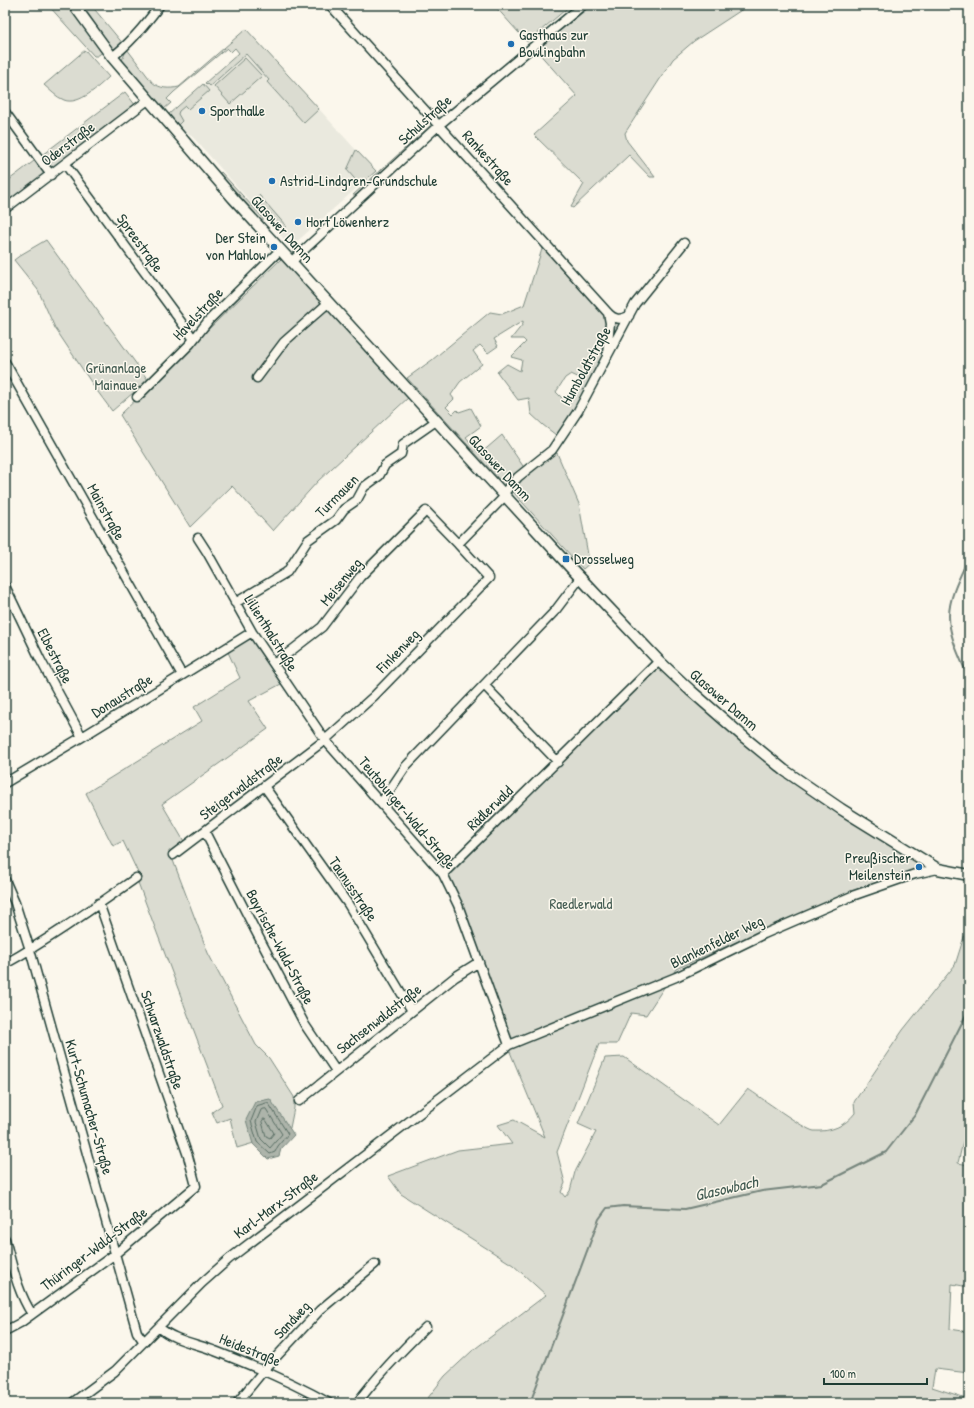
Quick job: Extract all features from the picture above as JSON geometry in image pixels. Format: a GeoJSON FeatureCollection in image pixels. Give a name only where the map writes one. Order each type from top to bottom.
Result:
{"type":"FeatureCollection","features":[{"type":"Feature","properties":{"kind":"street","name":"Glasower Damm"},"geometry":{"type":"LineString","coordinates":[[74,5],[112,57],[233,198],[580,578],[659,661],[724,721],[784,770],[868,827],[938,869],[969,875]]}},
{"type":"Feature","properties":{"kind":"street"},"geometry":{"type":"LineString","coordinates":[[112,57],[140,31],[160,5]]}},
{"type":"Feature","properties":{"kind":"street","name":"Rankestraße"},"geometry":{"type":"LineString","coordinates":[[330,5],[378,60],[439,125],[608,313]]}},
{"type":"Feature","properties":{"kind":"street","name":"Schulstraße"},"geometry":{"type":"LineString","coordinates":[[291,262],[439,125],[583,5]]}},
{"type":"Feature","properties":{"kind":"street","name":"Oderstraße"},"geometry":{"type":"LineString","coordinates":[[5,209],[148,100]]}},
{"type":"Feature","properties":{"kind":"street"},"geometry":{"type":"LineString","coordinates":[[5,112],[51,175]]}},
{"type":"Feature","properties":{"kind":"street","name":"Spreestraße"},"geometry":{"type":"LineString","coordinates":[[65,164],[193,338]]}},
{"type":"Feature","properties":{"kind":"street","name":"Humboldtstraße"},"geometry":{"type":"LineString","coordinates":[[458,544],[504,495],[518,477],[552,450],[578,411],[635,304],[684,243]]}},
{"type":"Feature","properties":{"kind":"street","name":"Havelstraße"},"geometry":{"type":"LineString","coordinates":[[137,397],[280,250]]}},
{"type":"Feature","properties":{"kind":"street"},"geometry":{"type":"LineString","coordinates":[[257,378],[284,342],[328,303]]}},
{"type":"Feature","properties":{"kind":"street"},"geometry":{"type":"LineString","coordinates":[[608,313],[614,319],[621,319],[629,316]]}},
{"type":"Feature","properties":{"kind":"street"},"geometry":{"type":"LineString","coordinates":[[606,360],[610,323],[608,313]]}},
{"type":"Feature","properties":{"kind":"street","name":"Mainstraße"},"geometry":{"type":"LineString","coordinates":[[5,362],[182,676]]}},
{"type":"Feature","properties":{"kind":"street","name":"Turmauen"},"geometry":{"type":"LineString","coordinates":[[235,603],[287,572],[308,540],[336,520],[344,509],[357,500],[364,487],[379,476],[385,465],[401,454],[403,444],[436,421]]}},
{"type":"Feature","properties":{"kind":"street","name":"Meisenweg"},"geometry":{"type":"LineString","coordinates":[[274,664],[322,627],[360,578],[426,511],[458,544]]}},
{"type":"Feature","properties":{"kind":"street","name":"Lilienthalstraße"},"geometry":{"type":"LineString","coordinates":[[198,538],[252,632],[325,740]]}},
{"type":"Feature","properties":{"kind":"street","name":"Finkenweg"},"geometry":{"type":"LineString","coordinates":[[325,740],[374,696],[489,578],[458,544]]}},
{"type":"Feature","properties":{"kind":"street"},"geometry":{"type":"LineString","coordinates":[[381,803],[406,766],[555,612],[580,578]]}},
{"type":"Feature","properties":{"kind":"street","name":"Elbestraße"},"geometry":{"type":"LineString","coordinates":[[5,586],[40,659],[82,737]]}},
{"type":"Feature","properties":{"kind":"street","name":"Donaustraße"},"geometry":{"type":"LineString","coordinates":[[5,783],[252,632]]}},
{"type":"Feature","properties":{"kind":"street","name":"Rädlerwald"},"geometry":{"type":"LineString","coordinates":[[442,874],[558,762],[659,661]]}},
{"type":"Feature","properties":{"kind":"street"},"geometry":{"type":"LineString","coordinates":[[484,685],[558,762]]}},
{"type":"Feature","properties":{"kind":"street","name":"Steigerwaldstraße"},"geometry":{"type":"LineString","coordinates":[[173,855],[325,740]]}},
{"type":"Feature","properties":{"kind":"street","name":"Teutoburger-Wald-Straße"},"geometry":{"type":"LineString","coordinates":[[325,740],[442,874],[458,905],[509,1045]]}},
{"type":"Feature","properties":{"kind":"street","name":"Taunusstraße"},"geometry":{"type":"LineString","coordinates":[[264,786],[348,904],[412,1011]]}},
{"type":"Feature","properties":{"kind":"street","name":"Bayrische-Wald-Straße"},"geometry":{"type":"LineString","coordinates":[[205,832],[305,1024],[336,1071]]}},
{"type":"Feature","properties":{"kind":"street","name":"Blankenfelder Weg"},"geometry":{"type":"LineString","coordinates":[[509,1045],[676,977],[764,934],[852,896],[890,882],[938,869]]}},
{"type":"Feature","properties":{"kind":"street"},"geometry":{"type":"LineString","coordinates":[[5,964],[30,950],[82,916],[136,878]]}},
{"type":"Feature","properties":{"kind":"street","name":"Kurt-Schumacher-Straße"},"geometry":{"type":"LineString","coordinates":[[5,880],[15,903],[30,950],[115,1254],[138,1332],[144,1342]]}},
{"type":"Feature","properties":{"kind":"street","name":"Schwarzwaldstraße"},"geometry":{"type":"LineString","coordinates":[[99,903],[185,1149],[196,1186]]}},
{"type":"Feature","properties":{"kind":"street","name":"Sachsenwaldstraße"},"geometry":{"type":"LineString","coordinates":[[299,1101],[455,977],[479,962]]}},
{"type":"Feature","properties":{"kind":"street","name":"Karl-Marx-Straße"},"geometry":{"type":"LineString","coordinates":[[72,1403],[106,1379],[202,1283],[229,1259],[509,1045]]}},
{"type":"Feature","properties":{"kind":"street","name":"Thüringer-Wald-Straße"},"geometry":{"type":"LineString","coordinates":[[5,1331],[20,1323],[115,1254],[196,1186]]}},
{"type":"Feature","properties":{"kind":"street"},"geometry":{"type":"LineString","coordinates":[[5,1239],[18,1286],[25,1303],[32,1314]]}},
{"type":"Feature","properties":{"kind":"street","name":"Sandweg"},"geometry":{"type":"LineString","coordinates":[[236,1403],[264,1370],[320,1310],[375,1264]]}},
{"type":"Feature","properties":{"kind":"street","name":"Heidestraße"},"geometry":{"type":"LineString","coordinates":[[159,1327],[171,1335],[264,1370],[303,1388],[329,1403]]}},
{"type":"Feature","properties":{"kind":"street"},"geometry":{"type":"LineString","coordinates":[[357,1403],[383,1371],[426,1327]]}},
{"type":"Feature","properties":{"kind":"shaded area"},"geometry":{"type":"Polygon","coordinates":[[[246,54],[269,80],[267,82],[303,122],[319,109],[356,150],[347,170],[360,185],[293,245],[290,246],[191,135],[183,130],[170,115],[208,84],[210,86],[246,54]]]}},
{"type":"Feature","properties":{"kind":"green space"},"geometry":{"type":"Polygon","coordinates":[[[48,5],[70,5],[103,52],[97,56],[94,56],[48,5]]]}},
{"type":"Feature","properties":{"kind":"green space"},"geometry":{"type":"Polygon","coordinates":[[[82,5],[91,5],[124,45],[113,49],[82,5]]]}},
{"type":"Feature","properties":{"kind":"green space"},"geometry":{"type":"Polygon","coordinates":[[[494,5],[571,5],[527,42],[494,5]]]}},
{"type":"Feature","properties":{"kind":"green space"},"geometry":{"type":"Polygon","coordinates":[[[592,5],[749,5],[694,41],[673,59],[625,133],[627,141],[655,177],[650,177],[629,155],[573,208],[571,207],[584,184],[534,135],[577,96],[536,50],[592,5]]]}},
{"type":"Feature","properties":{"kind":"green space"},"geometry":{"type":"Polygon","coordinates":[[[246,29],[319,109],[304,123],[267,82],[269,80],[246,54],[210,86],[205,83],[239,53],[235,48],[231,52],[227,48],[174,92],[167,99],[171,103],[164,109],[122,60],[127,49],[152,82],[165,88],[179,87],[246,29]]]}},
{"type":"Feature","properties":{"kind":"green space"},"geometry":{"type":"Polygon","coordinates":[[[85,50],[109,77],[82,98],[70,101],[61,99],[44,85],[85,50]]]}},
{"type":"Feature","properties":{"kind":"green space"},"geometry":{"type":"Polygon","coordinates":[[[245,58],[262,76],[230,104],[214,86],[245,58]]]}},
{"type":"Feature","properties":{"kind":"green space"},"geometry":{"type":"Polygon","coordinates":[[[203,84],[209,91],[188,109],[185,106],[179,111],[178,114],[182,121],[178,125],[169,114],[203,84]]]}},
{"type":"Feature","properties":{"kind":"green space"},"geometry":{"type":"Polygon","coordinates":[[[125,92],[136,106],[5,206],[5,183],[125,92]]]}},
{"type":"Feature","properties":{"kind":"green space"},"geometry":{"type":"Polygon","coordinates":[[[431,125],[431,128],[356,195],[353,195],[431,125]]]}},
{"type":"Feature","properties":{"kind":"green space"},"geometry":{"type":"Polygon","coordinates":[[[356,150],[376,171],[360,185],[347,170],[356,150]]]}},
{"type":"Feature","properties":{"kind":"green space"},"geometry":{"type":"Polygon","coordinates":[[[221,172],[263,218],[263,222],[260,224],[217,176],[221,172]]]}},
{"type":"Feature","properties":{"kind":"green space"},"geometry":{"type":"Polygon","coordinates":[[[259,195],[286,226],[283,228],[255,198],[259,195]]]}},
{"type":"Feature","properties":{"kind":"green space","name":"Grünanlage Mainaue"},"geometry":{"type":"Polygon","coordinates":[[[46,240],[148,380],[112,411],[55,328],[38,290],[14,260],[46,240]]]}},
{"type":"Feature","properties":{"kind":"green space"},"geometry":{"type":"Polygon","coordinates":[[[544,243],[619,321],[620,325],[564,429],[556,435],[531,414],[529,398],[518,400],[497,372],[507,364],[520,371],[522,360],[511,357],[526,342],[523,339],[511,339],[523,324],[523,321],[494,339],[498,346],[488,353],[480,345],[473,351],[482,364],[460,382],[451,395],[454,399],[446,407],[453,414],[457,410],[459,412],[471,408],[481,426],[466,437],[480,454],[502,435],[525,469],[506,487],[407,378],[432,360],[490,312],[502,314],[524,305],[544,243]],[[571,374],[565,378],[556,392],[569,405],[582,379],[571,374]]]}},
{"type":"Feature","properties":{"kind":"green space"},"geometry":{"type":"Polygon","coordinates":[[[282,258],[409,397],[318,481],[273,531],[232,486],[190,527],[120,415],[282,258]]]}},
{"type":"Feature","properties":{"kind":"green space"},"geometry":{"type":"Polygon","coordinates":[[[557,453],[579,504],[588,555],[591,562],[583,569],[512,491],[514,486],[524,475],[557,453]]]}},
{"type":"Feature","properties":{"kind":"green space"},"geometry":{"type":"Polygon","coordinates":[[[251,636],[281,684],[249,701],[268,729],[162,804],[185,843],[171,855],[208,953],[256,1045],[269,1058],[294,1097],[294,1108],[290,1128],[284,1134],[237,1148],[230,1118],[217,1123],[212,1112],[222,1105],[137,880],[139,875],[123,841],[113,846],[86,793],[202,721],[194,707],[240,678],[227,650],[251,636]]]}},
{"type":"Feature","properties":{"kind":"green space","name":"Raedlerwald"},"geometry":{"type":"Polygon","coordinates":[[[660,666],[715,716],[919,861],[920,865],[918,870],[860,888],[676,969],[646,1015],[631,1013],[617,1044],[599,1044],[557,1152],[565,1183],[561,1192],[565,1197],[570,1191],[575,1172],[596,1132],[578,1124],[605,1058],[624,1057],[719,1125],[748,1089],[792,1119],[814,1131],[832,1129],[842,1125],[855,1113],[854,1102],[903,1030],[955,965],[969,921],[969,1117],[958,1163],[969,1165],[969,1287],[952,1284],[950,1329],[969,1332],[969,1373],[935,1369],[932,1387],[966,1398],[964,1403],[424,1403],[445,1376],[472,1351],[546,1295],[513,1265],[401,1194],[388,1176],[458,1150],[512,1144],[498,1125],[514,1120],[545,1137],[508,1047],[446,874],[660,666]]]}},
{"type":"Feature","properties":{"kind":"water"},"geometry":{"type":"Polygon","coordinates":[[[270,1099],[294,1135],[281,1149],[279,1156],[268,1159],[253,1144],[246,1120],[255,1102],[270,1099]]]}},
{"type":"Feature","properties":{"kind":"waterway","name":"Glasowbach"},"geometry":{"type":"LineString","coordinates":[[969,557],[953,593],[949,616],[953,640],[969,679]]}},
{"type":"Feature","properties":{"kind":"waterway","name":"Glasowbach"},"geometry":{"type":"LineString","coordinates":[[530,1403],[599,1219],[607,1208],[623,1206],[685,1209],[762,1191],[822,1184],[886,1152],[915,1115],[969,1009]]}},
{"type":"Feature","properties":{"kind":"place","name":"Gasthaus zur Bowlingbahn"},"geometry":{"type":"Point","coordinates":[511,44]}},
{"type":"Feature","properties":{"kind":"place","name":"Sporthalle"},"geometry":{"type":"Point","coordinates":[202,111]}},
{"type":"Feature","properties":{"kind":"place","name":"Astrid-Lindgren-Grundschule"},"geometry":{"type":"Point","coordinates":[272,181]}},
{"type":"Feature","properties":{"kind":"place","name":"Hort Löwenherz"},"geometry":{"type":"Point","coordinates":[298,222]}},
{"type":"Feature","properties":{"kind":"place","name":"Der Stein von Mahlow"},"geometry":{"type":"Point","coordinates":[274,247]}},
{"type":"Feature","properties":{"kind":"place","name":"Drosselweg"},"geometry":{"type":"Point","coordinates":[566,559]}},
{"type":"Feature","properties":{"kind":"place","name":"Preußischer Meilenstein"},"geometry":{"type":"Point","coordinates":[919,867]}}]}
